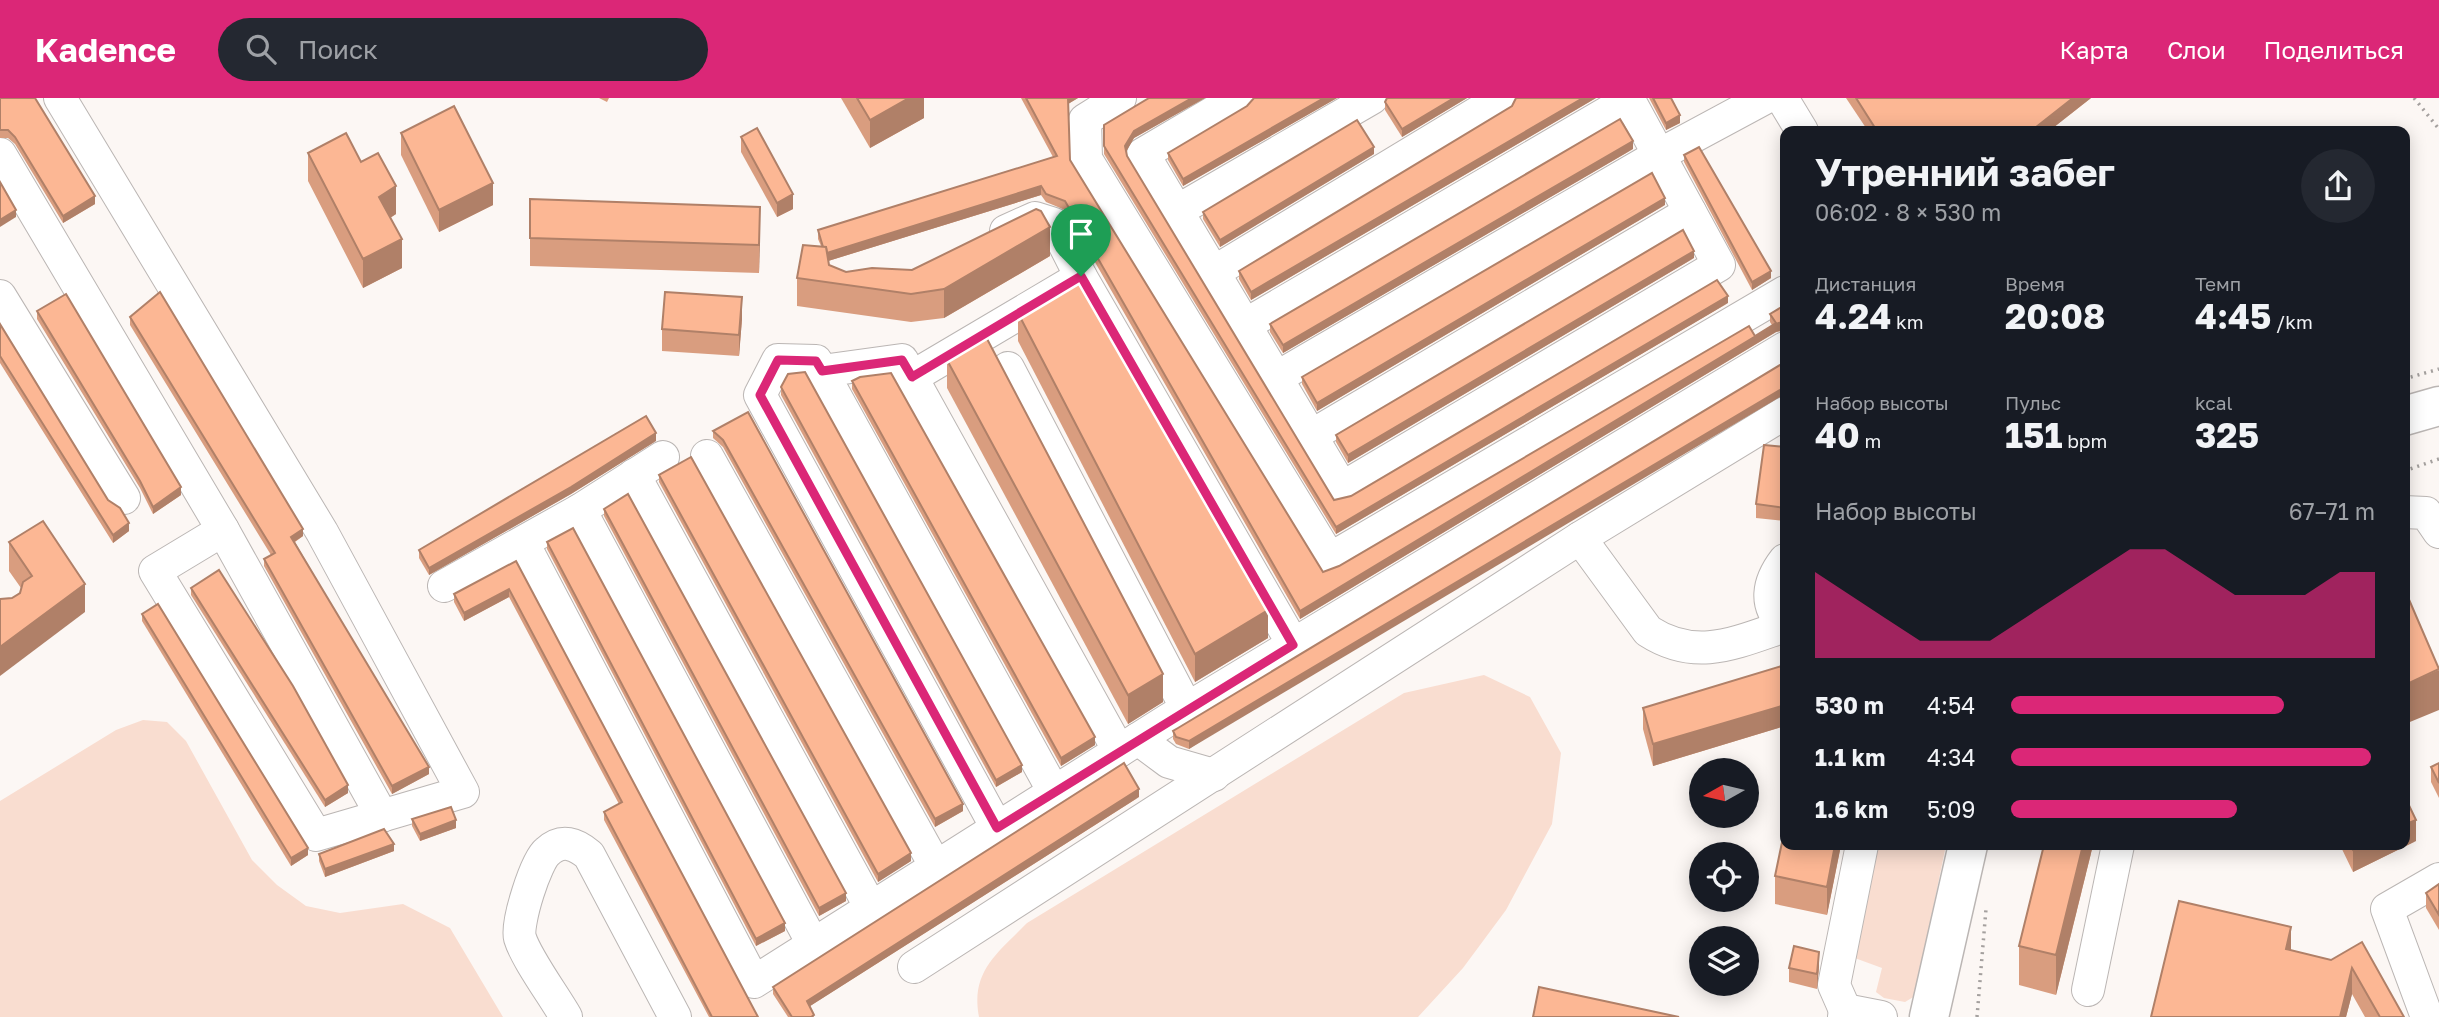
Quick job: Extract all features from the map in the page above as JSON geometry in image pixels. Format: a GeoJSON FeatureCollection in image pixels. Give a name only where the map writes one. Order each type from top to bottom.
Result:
{"type":"FeatureCollection","features":[{"type":"Feature","properties":{"kind":"main road"},"geometry":{"type":"LineString","coordinates":[[2410,414],[2439,406]]}},
{"type":"Feature","properties":{"kind":"main road"},"geometry":{"type":"LineString","coordinates":[[1929,1017],[1967,850]]}},
{"type":"Feature","properties":{"kind":"street"},"geometry":{"type":"LineString","coordinates":[[60,98],[322,532],[463,792],[316,835],[155,571],[223,530]]}},
{"type":"Feature","properties":{"kind":"street"},"geometry":{"type":"LineString","coordinates":[[1120,98],[1086,120],[1086,159],[1330,559],[1780,295]]}},
{"type":"Feature","properties":{"kind":"street"},"geometry":{"type":"LineString","coordinates":[[1238,98],[1143,154],[1342,488],[1719,265],[1628,99],[1245,324]]}},
{"type":"Feature","properties":{"kind":"street"},"geometry":{"type":"LineString","coordinates":[[1177,211],[1372,98]]}},
{"type":"Feature","properties":{"kind":"street"},"geometry":{"type":"LineString","coordinates":[[1214,272],[1502,98]]}},
{"type":"Feature","properties":{"kind":"street"},"geometry":{"type":"LineString","coordinates":[[1276,378],[1659,155],[1765,98]]}},
{"type":"Feature","properties":{"kind":"street"},"geometry":{"type":"LineString","coordinates":[[1782,98],[1799,126]]}},
{"type":"Feature","properties":{"kind":"street"},"geometry":{"type":"LineString","coordinates":[[0,154],[223,530],[382,816]]}},
{"type":"Feature","properties":{"kind":"street"},"geometry":{"type":"LineString","coordinates":[[1311,436],[1690,212]]}},
{"type":"Feature","properties":{"kind":"street"},"geometry":{"type":"LineString","coordinates":[[979,245],[1035,218],[1054,224],[1081,276],[1293,645]]}},
{"type":"Feature","properties":{"kind":"street"},"geometry":{"type":"LineString","coordinates":[[912,377],[1081,276]]}},
{"type":"Feature","properties":{"kind":"street"},"geometry":{"type":"LineString","coordinates":[[0,296],[124,498]]}},
{"type":"Feature","properties":{"kind":"street"},"geometry":{"type":"LineString","coordinates":[[523,542],[754,982],[1128,745],[1780,351]]}},
{"type":"Feature","properties":{"kind":"street"},"geometry":{"type":"LineString","coordinates":[[997,828],[760,395],[778,360],[816,361],[1054,792]]}},
{"type":"Feature","properties":{"kind":"street"},"geometry":{"type":"LineString","coordinates":[[822,371],[902,360],[1128,745],[1169,762],[1213,775]]}},
{"type":"Feature","properties":{"kind":"street"},"geometry":{"type":"LineString","coordinates":[[1008,368],[1187,709]]}},
{"type":"Feature","properties":{"kind":"street"},"geometry":{"type":"LineString","coordinates":[[915,967],[1580,538],[1780,416]]}},
{"type":"Feature","properties":{"kind":"street"},"geometry":{"type":"LineString","coordinates":[[707,456],[936,867]]}},
{"type":"Feature","properties":{"kind":"street"},"geometry":{"type":"LineString","coordinates":[[444,586],[580,510],[663,457]]}},
{"type":"Feature","properties":{"kind":"street"},"geometry":{"type":"LineString","coordinates":[[634,475],[871,908]]}},
{"type":"Feature","properties":{"kind":"street"},"geometry":{"type":"LineString","coordinates":[[580,510],[813,944]]}},
{"type":"Feature","properties":{"kind":"street"},"geometry":{"type":"LineString","coordinates":[[2410,512],[2427,513],[2439,532]]}},
{"type":"Feature","properties":{"kind":"street"},"geometry":{"type":"LineString","coordinates":[[1580,538],[1648,631],[1663,640],[1680,647],[1698,649],[1742,641],[1780,628]]}},
{"type":"Feature","properties":{"kind":"street"},"geometry":{"type":"LineString","coordinates":[[1780,568],[1769,592],[1774,612],[1780,620]]}},
{"type":"Feature","properties":{"kind":"street"},"geometry":{"type":"LineString","coordinates":[[566,1017],[520,936],[525,899],[546,852],[564,843],[578,845],[589,855],[676,1017]]}},
{"type":"Feature","properties":{"kind":"street"},"geometry":{"type":"LineString","coordinates":[[1861,850],[1834,985],[1845,1013],[1881,1017]]}},
{"type":"Feature","properties":{"kind":"street"},"geometry":{"type":"LineString","coordinates":[[2088,990],[2117,850]]}},
{"type":"Feature","properties":{"kind":"street"},"geometry":{"type":"LineString","coordinates":[[2427,1017],[2387,909],[2439,879]]}},
{"type":"Feature","properties":{"kind":"path"},"geometry":{"type":"LineString","coordinates":[[2414,98],[2439,129]]}},
{"type":"Feature","properties":{"kind":"path"},"geometry":{"type":"LineString","coordinates":[[2410,377],[2439,369]]}},
{"type":"Feature","properties":{"kind":"path"},"geometry":{"type":"LineString","coordinates":[[2410,469],[2439,459]]}},
{"type":"Feature","properties":{"kind":"path"},"geometry":{"type":"LineString","coordinates":[[1976,1017],[1986,908]]}},
{"type":"Feature","properties":{"kind":"shaded area"},"geometry":{"type":"Polygon","coordinates":[[[1484,675],[1530,697],[1561,753],[1552,824],[1506,910],[1463,968],[1418,1017],[979,1017],[977,1001],[983,975],[997,953],[1027,923],[1404,693],[1484,675]]]}},
{"type":"Feature","properties":{"kind":"shaded area"},"geometry":{"type":"Polygon","coordinates":[[[143,720],[167,722],[186,741],[252,860],[277,885],[306,906],[340,913],[403,904],[450,928],[503,1017],[0,1017],[0,801],[116,730],[143,720]]]}},
{"type":"Feature","properties":{"kind":"shaded area"},"geometry":{"type":"Polygon","coordinates":[[[1876,850],[1945,850],[1915,996],[1905,1002],[1884,998],[1876,992],[1882,968],[1852,957],[1876,850]]]}},
{"type":"Feature","properties":{"kind":"building"},"geometry":{"type":"Polygon","coordinates":[[[0,98],[35,98],[95,196],[63,216],[15,137],[8,130],[0,130],[0,98]]]}},
{"type":"Feature","properties":{"kind":"building"},"geometry":{"type":"Polygon","coordinates":[[[857,98],[909,98],[870,120],[857,98]]]}},
{"type":"Feature","properties":{"kind":"building"},"geometry":{"type":"Polygon","coordinates":[[[1026,98],[1068,98],[1070,160],[1323,572],[1339,566],[1749,326],[1755,336],[1776,323],[1770,314],[1780,308],[1780,323],[1300,611],[1065,201],[1046,194],[1041,186],[827,253],[826,247],[823,247],[818,230],[1057,156],[1026,98]]]}},
{"type":"Feature","properties":{"kind":"building"},"geometry":{"type":"Polygon","coordinates":[[[1149,98],[1192,98],[1134,131],[1125,146],[1127,156],[1334,500],[1351,496],[1717,280],[1728,296],[1336,527],[1104,146],[1104,125],[1149,98]]]}},
{"type":"Feature","properties":{"kind":"building"},"geometry":{"type":"Polygon","coordinates":[[[1254,98],[1324,98],[1183,179],[1168,153],[1247,106],[1254,98]]]}},
{"type":"Feature","properties":{"kind":"building"},"geometry":{"type":"Polygon","coordinates":[[[1387,98],[1454,98],[1402,129],[1385,102],[1387,98]]]}},
{"type":"Feature","properties":{"kind":"building"},"geometry":{"type":"Polygon","coordinates":[[[1516,98],[1583,98],[1251,292],[1239,271],[1512,106],[1516,98]]]}},
{"type":"Feature","properties":{"kind":"building"},"geometry":{"type":"Polygon","coordinates":[[[1653,98],[1671,98],[1680,115],[1666,123],[1653,98]]]}},
{"type":"Feature","properties":{"kind":"building"},"geometry":{"type":"Polygon","coordinates":[[[1856,98],[2073,98],[2037,126],[1874,126],[1856,98]]]}},
{"type":"Feature","properties":{"kind":"building"},"geometry":{"type":"Polygon","coordinates":[[[454,106],[493,183],[439,210],[401,133],[454,106]]]}},
{"type":"Feature","properties":{"kind":"building"},"geometry":{"type":"Polygon","coordinates":[[[1620,119],[1633,141],[1283,345],[1270,324],[1620,119]]]}},
{"type":"Feature","properties":{"kind":"building"},"geometry":{"type":"Polygon","coordinates":[[[1357,120],[1374,147],[1220,240],[1203,212],[1357,120]]]}},
{"type":"Feature","properties":{"kind":"building"},"geometry":{"type":"Polygon","coordinates":[[[757,128],[793,194],[777,203],[741,137],[757,128]]]}},
{"type":"Feature","properties":{"kind":"building"},"geometry":{"type":"Polygon","coordinates":[[[346,133],[361,162],[378,153],[396,186],[379,197],[402,239],[363,259],[308,153],[346,133]]]}},
{"type":"Feature","properties":{"kind":"building"},"geometry":{"type":"Polygon","coordinates":[[[1699,147],[1771,271],[1752,282],[1684,155],[1699,147]]]}},
{"type":"Feature","properties":{"kind":"building"},"geometry":{"type":"Polygon","coordinates":[[[1652,173],[1665,198],[1317,403],[1302,377],[1652,173]]]}},
{"type":"Feature","properties":{"kind":"building"},"geometry":{"type":"Polygon","coordinates":[[[0,182],[16,210],[0,220],[0,182]]]}},
{"type":"Feature","properties":{"kind":"building"},"geometry":{"type":"Polygon","coordinates":[[[530,199],[760,207],[759,245],[530,238],[530,199]]]}},
{"type":"Feature","properties":{"kind":"building"},"geometry":{"type":"Polygon","coordinates":[[[1036,209],[1041,211],[1050,227],[944,289],[911,294],[797,278],[803,245],[826,247],[829,265],[846,272],[872,268],[912,270],[1036,209]]]}},
{"type":"Feature","properties":{"kind":"building"},"geometry":{"type":"Polygon","coordinates":[[[1683,230],[1694,251],[1348,455],[1336,435],[1683,230]]]}},
{"type":"Feature","properties":{"kind":"building"},"geometry":{"type":"Polygon","coordinates":[[[1075,276],[1268,610],[1195,654],[1018,313],[1075,276]]]}},
{"type":"Feature","properties":{"kind":"building"},"geometry":{"type":"Polygon","coordinates":[[[160,292],[303,529],[291,537],[429,767],[392,786],[264,559],[275,553],[130,317],[160,292]]]}},
{"type":"Feature","properties":{"kind":"building"},"geometry":{"type":"Polygon","coordinates":[[[665,292],[742,297],[739,335],[662,329],[665,292]]]}},
{"type":"Feature","properties":{"kind":"building"},"geometry":{"type":"Polygon","coordinates":[[[66,294],[181,487],[153,507],[37,311],[66,294]]]}},
{"type":"Feature","properties":{"kind":"building"},"geometry":{"type":"Polygon","coordinates":[[[0,324],[108,500],[120,508],[129,523],[113,535],[0,356],[0,324]]]}},
{"type":"Feature","properties":{"kind":"building"},"geometry":{"type":"Polygon","coordinates":[[[985,335],[1163,674],[1128,695],[947,360],[985,335]]]}},
{"type":"Feature","properties":{"kind":"building"},"geometry":{"type":"Polygon","coordinates":[[[1780,365],[1780,390],[1189,741],[1176,737],[1173,731],[1780,365]]]}},
{"type":"Feature","properties":{"kind":"building"},"geometry":{"type":"Polygon","coordinates":[[[805,372],[1022,765],[996,780],[781,387],[788,374],[805,372]]]}},
{"type":"Feature","properties":{"kind":"building"},"geometry":{"type":"Polygon","coordinates":[[[891,373],[1095,737],[1061,758],[852,381],[860,377],[891,373]]]}},
{"type":"Feature","properties":{"kind":"building"},"geometry":{"type":"Polygon","coordinates":[[[748,412],[963,804],[935,819],[723,440],[713,431],[748,412]]]}},
{"type":"Feature","properties":{"kind":"building"},"geometry":{"type":"Polygon","coordinates":[[[646,416],[656,433],[571,487],[429,568],[419,550],[646,416]]]}},
{"type":"Feature","properties":{"kind":"building"},"geometry":{"type":"Polygon","coordinates":[[[1764,445],[1780,447],[1780,507],[1756,504],[1764,445]]]}},
{"type":"Feature","properties":{"kind":"building"},"geometry":{"type":"Polygon","coordinates":[[[691,457],[911,853],[878,874],[659,475],[691,457]]]}},
{"type":"Feature","properties":{"kind":"building"},"geometry":{"type":"Polygon","coordinates":[[[628,494],[846,893],[819,908],[604,509],[628,494]]]}},
{"type":"Feature","properties":{"kind":"building"},"geometry":{"type":"Polygon","coordinates":[[[43,521],[85,584],[0,647],[0,599],[12,598],[20,593],[23,582],[32,576],[9,542],[43,521]]]}},
{"type":"Feature","properties":{"kind":"building"},"geometry":{"type":"Polygon","coordinates":[[[573,528],[785,923],[756,939],[547,542],[573,528]]]}},
{"type":"Feature","properties":{"kind":"building"},"geometry":{"type":"Polygon","coordinates":[[[516,561],[758,1017],[712,1017],[604,812],[622,802],[509,589],[464,613],[454,594],[516,561]]]}},
{"type":"Feature","properties":{"kind":"building"},"geometry":{"type":"Polygon","coordinates":[[[219,570],[293,686],[348,785],[325,800],[191,588],[219,570]]]}},
{"type":"Feature","properties":{"kind":"building"},"geometry":{"type":"Polygon","coordinates":[[[2410,602],[2439,669],[2410,683],[2410,602]]]}},
{"type":"Feature","properties":{"kind":"building"},"geometry":{"type":"Polygon","coordinates":[[[158,604],[308,848],[291,858],[142,614],[158,604]]]}},
{"type":"Feature","properties":{"kind":"building"},"geometry":{"type":"Polygon","coordinates":[[[1780,667],[1780,706],[1653,744],[1643,708],[1780,667]]]}},
{"type":"Feature","properties":{"kind":"building"},"geometry":{"type":"Polygon","coordinates":[[[1124,763],[1139,789],[807,1001],[814,1015],[811,1017],[792,1017],[773,987],[1124,763]]]}},
{"type":"Feature","properties":{"kind":"building"},"geometry":{"type":"Polygon","coordinates":[[[2439,763],[2439,783],[2431,767],[2439,763]]]}},
{"type":"Feature","properties":{"kind":"building"},"geometry":{"type":"Polygon","coordinates":[[[451,807],[456,820],[420,834],[412,819],[451,807]]]}},
{"type":"Feature","properties":{"kind":"building"},"geometry":{"type":"Polygon","coordinates":[[[2410,808],[2416,820],[2410,822],[2410,808]]]}},
{"type":"Feature","properties":{"kind":"building"},"geometry":{"type":"Polygon","coordinates":[[[384,829],[394,844],[325,869],[319,854],[384,829]]]}},
{"type":"Feature","properties":{"kind":"building"},"geometry":{"type":"Polygon","coordinates":[[[1780,850],[1834,850],[1827,887],[1775,876],[1780,850]]]}},
{"type":"Feature","properties":{"kind":"building"},"geometry":{"type":"Polygon","coordinates":[[[2043,850],[2082,850],[2056,955],[2019,946],[2043,850]]]}},
{"type":"Feature","properties":{"kind":"building"},"geometry":{"type":"Polygon","coordinates":[[[2439,884],[2439,915],[2426,893],[2439,884]]]}},
{"type":"Feature","properties":{"kind":"building"},"geometry":{"type":"Polygon","coordinates":[[[2179,901],[2291,927],[2286,949],[2331,960],[2362,942],[2404,1017],[2380,1017],[2352,968],[2340,1017],[2151,1017],[2179,901]]]}},
{"type":"Feature","properties":{"kind":"building"},"geometry":{"type":"Polygon","coordinates":[[[1794,946],[1819,952],[1817,974],[1789,968],[1794,946]]]}},
{"type":"Feature","properties":{"kind":"building"},"geometry":{"type":"Polygon","coordinates":[[[1539,987],[1679,1017],[1533,1017],[1539,987]]]}},
{"type":"Feature","properties":{"kind":"route"},"geometry":{"type":"LineString","coordinates":[[1081,276],[1293,645],[997,828],[760,395],[778,360],[816,361],[822,371],[902,360],[912,377],[1081,276]]}}]}
